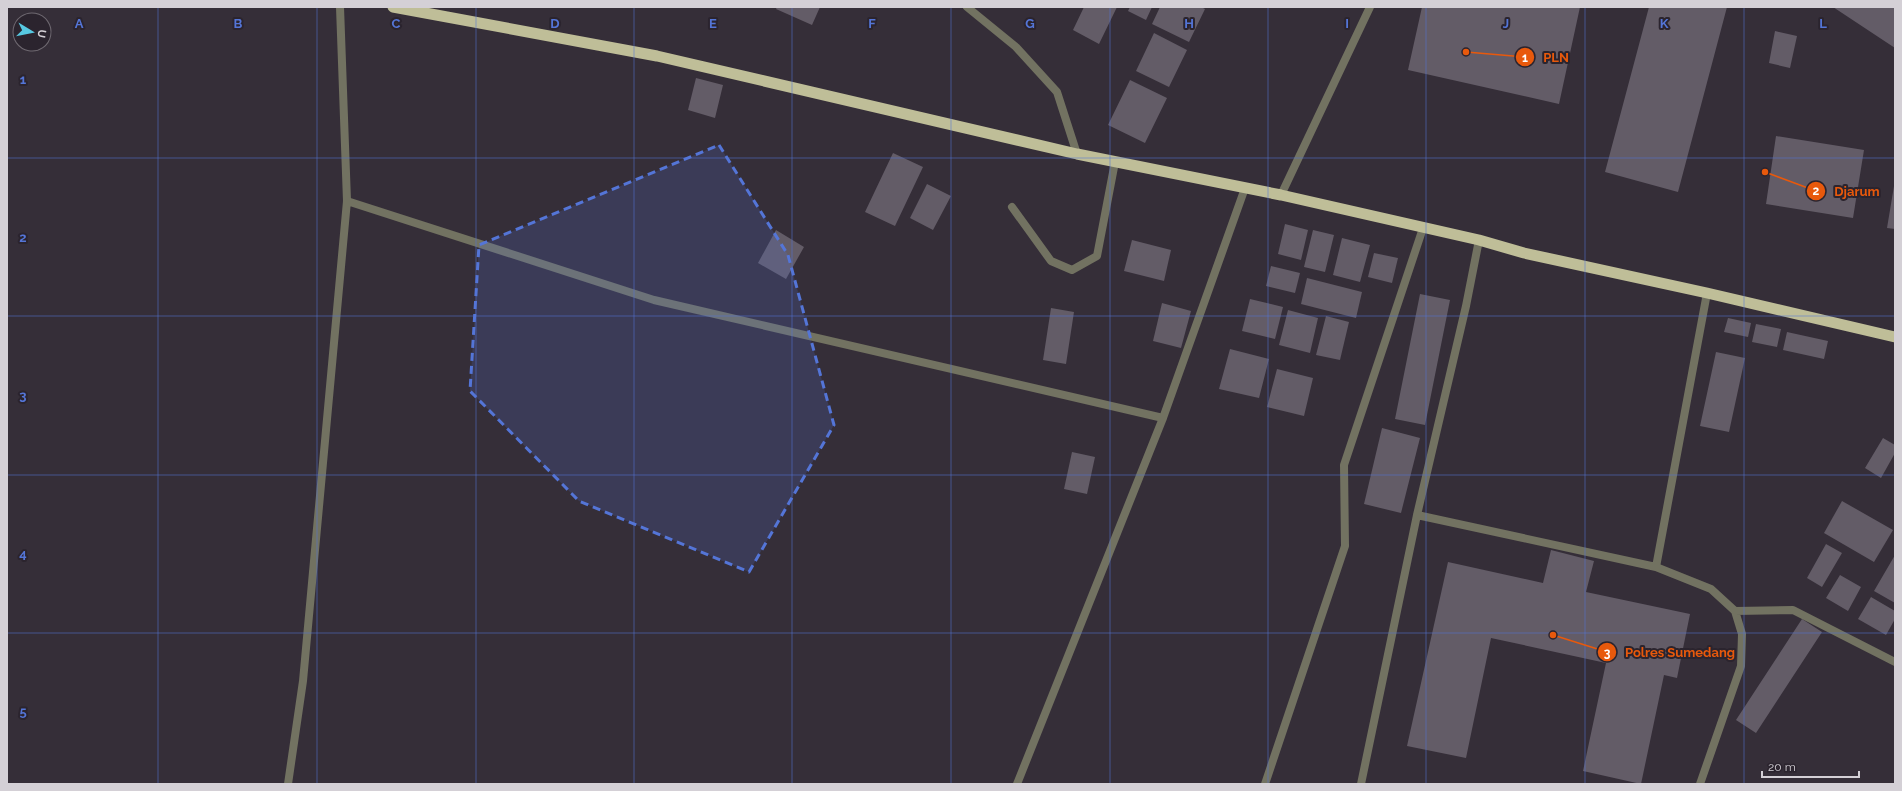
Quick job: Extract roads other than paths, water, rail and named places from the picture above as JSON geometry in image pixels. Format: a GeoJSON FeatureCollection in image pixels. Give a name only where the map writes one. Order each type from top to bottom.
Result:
{"type":"FeatureCollection","features":[{"type":"Feature","properties":{"kind":"highway"},"geometry":{"type":"LineString","coordinates":[[393,7],[657,56],[1077,154],[1281,195],[1479,240],[1524,253],[1707,293],[1895,337]]}},
{"type":"Feature","properties":{"kind":"street"},"geometry":{"type":"LineString","coordinates":[[288,784],[303,681],[347,200],[340,7]]}},
{"type":"Feature","properties":{"kind":"street"},"geometry":{"type":"LineString","coordinates":[[967,7],[1016,47],[1057,92],[1077,154]]}},
{"type":"Feature","properties":{"kind":"street"},"geometry":{"type":"LineString","coordinates":[[1281,195],[1370,7]]}},
{"type":"Feature","properties":{"kind":"street"},"geometry":{"type":"LineString","coordinates":[[1012,207],[1052,261],[1072,270],[1096,256],[1115,162]]}},
{"type":"Feature","properties":{"kind":"street"},"geometry":{"type":"LineString","coordinates":[[1018,784],[1163,418],[1245,188]]}},
{"type":"Feature","properties":{"kind":"street"},"geometry":{"type":"LineString","coordinates":[[347,200],[654,300],[1163,418]]}},
{"type":"Feature","properties":{"kind":"street"},"geometry":{"type":"LineString","coordinates":[[1265,784],[1345,546],[1344,465],[1423,228]]}},
{"type":"Feature","properties":{"kind":"street"},"geometry":{"type":"LineString","coordinates":[[1361,784],[1417,515],[1464,314],[1479,240]]}},
{"type":"Feature","properties":{"kind":"street"},"geometry":{"type":"LineString","coordinates":[[1656,567],[1707,293]]}},
{"type":"Feature","properties":{"kind":"street"},"geometry":{"type":"LineString","coordinates":[[1417,515],[1656,567],[1711,589],[1735,611],[1742,634],[1741,666],[1700,784]]}},
{"type":"Feature","properties":{"kind":"street"},"geometry":{"type":"LineString","coordinates":[[1735,611],[1793,610],[1895,662]]}},
{"type":"Feature","properties":{"kind":"place","name":"PLN"},"geometry":{"type":"Point","coordinates":[1466,52]}},
{"type":"Feature","properties":{"kind":"place","name":"Djarum"},"geometry":{"type":"Point","coordinates":[1765,172]}},
{"type":"Feature","properties":{"kind":"place","name":"Polres Sumedang"},"geometry":{"type":"Point","coordinates":[1553,635]}}]}
